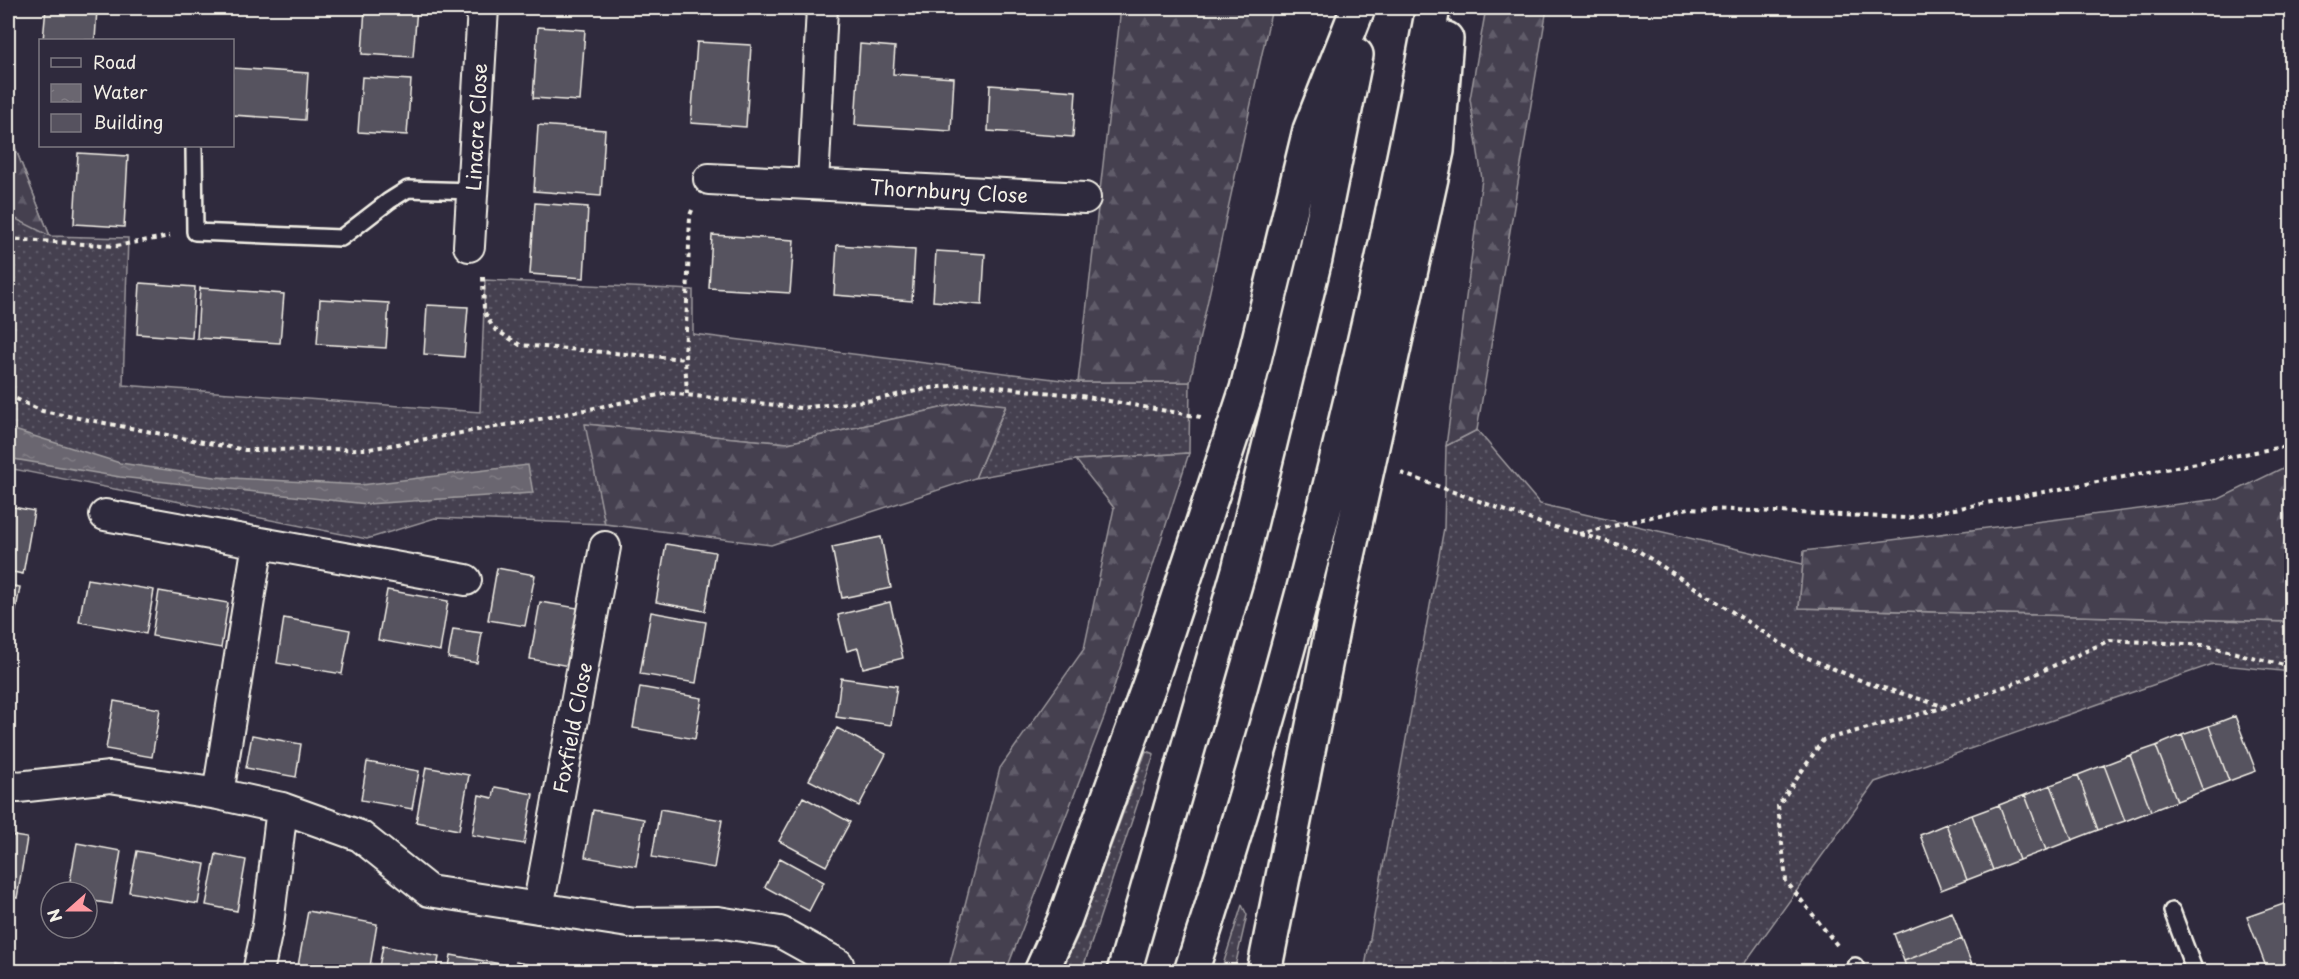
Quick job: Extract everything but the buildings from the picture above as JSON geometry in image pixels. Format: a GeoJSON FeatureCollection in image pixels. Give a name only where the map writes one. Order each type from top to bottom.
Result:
{"type":"FeatureCollection","features":[{"type":"Feature","properties":{"kind":"highway"},"geometry":{"type":"LineString","coordinates":[[1041,972],[1065,921],[1162,647],[1247,389],[1310,129],[1358,8]]}},
{"type":"Feature","properties":{"kind":"highway"},"geometry":{"type":"LineString","coordinates":[[1124,972],[1239,570],[1315,259],[1365,8]]}},
{"type":"Feature","properties":{"kind":"highway"},"geometry":{"type":"LineString","coordinates":[[1191,972],[1267,720],[1337,459],[1407,149],[1433,8]]}},
{"type":"Feature","properties":{"kind":"highway"},"geometry":{"type":"LineString","coordinates":[[1264,972],[1336,610],[1437,151],[1448,8]]}},
{"type":"Feature","properties":{"kind":"street","name":"Linacre Close"},"geometry":{"type":"LineString","coordinates":[[469,246],[483,8]]}},
{"type":"Feature","properties":{"kind":"street"},"geometry":{"type":"LineString","coordinates":[[813,184],[822,8]]}},
{"type":"Feature","properties":{"kind":"street","name":"Thornbury Close"},"geometry":{"type":"LineString","coordinates":[[709,179],[1085,198]]}},
{"type":"Feature","properties":{"kind":"street"},"geometry":{"type":"LineString","coordinates":[[105,515],[466,580]]}},
{"type":"Feature","properties":{"kind":"street"},"geometry":{"type":"LineString","coordinates":[[218,794],[258,543]]}},
{"type":"Feature","properties":{"kind":"street","name":"Foxfield Close"},"geometry":{"type":"LineString","coordinates":[[538,909],[605,547]]}},
{"type":"Feature","properties":{"kind":"street"},"geometry":{"type":"LineString","coordinates":[[8,785],[18,787],[110,777],[218,794],[282,808],[360,836],[429,891],[635,923],[718,922],[780,932],[838,964]]}},
{"type":"Feature","properties":{"kind":"street"},"geometry":{"type":"LineString","coordinates":[[258,972],[267,925],[282,808]]}},
{"type":"Feature","properties":{"kind":"lane"},"geometry":{"type":"LineString","coordinates":[[194,148],[195,232],[341,238],[408,189],[472,191]]}},
{"type":"Feature","properties":{"kind":"lane"},"geometry":{"type":"LineString","coordinates":[[2172,911],[2195,972]]}},
{"type":"Feature","properties":{"kind":"path"},"geometry":{"type":"LineString","coordinates":[[687,394],[685,359],[690,215],[709,179]]}},
{"type":"Feature","properties":{"kind":"path"},"geometry":{"type":"LineString","coordinates":[[8,239],[116,246],[195,232]]}},
{"type":"Feature","properties":{"kind":"path"},"geometry":{"type":"LineString","coordinates":[[469,246],[485,280],[484,310],[493,328],[520,345],[685,359]]}},
{"type":"Feature","properties":{"kind":"path"},"geometry":{"type":"LineString","coordinates":[[8,395],[42,411],[245,450],[369,449],[535,420],[669,393],[801,408],[873,400],[931,388],[969,384],[1081,396],[1201,417]]}},
{"type":"Feature","properties":{"kind":"path"},"geometry":{"type":"LineString","coordinates":[[1579,534],[1689,508],[1907,518],[2292,445]]}},
{"type":"Feature","properties":{"kind":"path"},"geometry":{"type":"LineString","coordinates":[[1400,473],[1540,523],[1637,550],[1794,652],[1867,683],[1946,707]]}},
{"type":"Feature","properties":{"kind":"path"},"geometry":{"type":"LineString","coordinates":[[1856,969],[1786,881],[1778,806],[1823,740],[1946,707],[2018,682],[2110,640],[2203,645],[2292,667]]}},
{"type":"Feature","properties":{"kind":"green space"},"geometry":{"type":"Polygon","coordinates":[[[1121,8],[1272,8],[1190,382],[1078,382],[1121,8]]]}},
{"type":"Feature","properties":{"kind":"green space"},"geometry":{"type":"Polygon","coordinates":[[[1486,8],[1547,8],[1477,430],[1446,446],[1482,179],[1470,99],[1486,8]]]}},
{"type":"Feature","properties":{"kind":"green space"},"geometry":{"type":"Polygon","coordinates":[[[8,130],[50,236],[128,238],[123,385],[480,412],[485,280],[693,290],[693,334],[1078,382],[1190,382],[1189,453],[1076,460],[975,478],[1006,406],[971,401],[788,443],[586,424],[605,524],[435,518],[367,539],[8,468],[8,130]]]}},
{"type":"Feature","properties":{"kind":"green space"},"geometry":{"type":"Polygon","coordinates":[[[8,130],[50,236],[8,215],[8,130]]]}},
{"type":"Feature","properties":{"kind":"green space"},"geometry":{"type":"Polygon","coordinates":[[[971,401],[1006,405],[975,478],[771,545],[605,524],[585,424],[788,443],[971,401]]]}},
{"type":"Feature","properties":{"kind":"green space"},"geometry":{"type":"Polygon","coordinates":[[[1477,430],[1540,504],[1803,564],[1799,608],[2291,622],[2291,672],[2213,664],[1875,782],[1739,971],[1364,972],[1444,528],[1446,446],[1477,430]]]}},
{"type":"Feature","properties":{"kind":"green space"},"geometry":{"type":"Polygon","coordinates":[[[1189,453],[1105,715],[1006,971],[948,971],[1000,768],[1084,649],[1114,508],[1076,460],[1189,453]]]}},
{"type":"Feature","properties":{"kind":"green space"},"geometry":{"type":"Polygon","coordinates":[[[2291,464],[2291,622],[1799,608],[1804,551],[2219,499],[2291,464]]]}},
{"type":"Feature","properties":{"kind":"green space"},"geometry":{"type":"Polygon","coordinates":[[[1146,751],[1154,754],[1082,971],[1061,971],[1077,938],[1146,751]]]}},
{"type":"Feature","properties":{"kind":"green space"},"geometry":{"type":"Polygon","coordinates":[[[1242,905],[1247,915],[1234,971],[1221,971],[1242,905]]]}},
{"type":"Feature","properties":{"kind":"water"},"geometry":{"type":"Polygon","coordinates":[[[8,428],[120,463],[215,477],[361,485],[528,465],[533,493],[367,504],[120,477],[8,458],[8,428]]]}}]}
